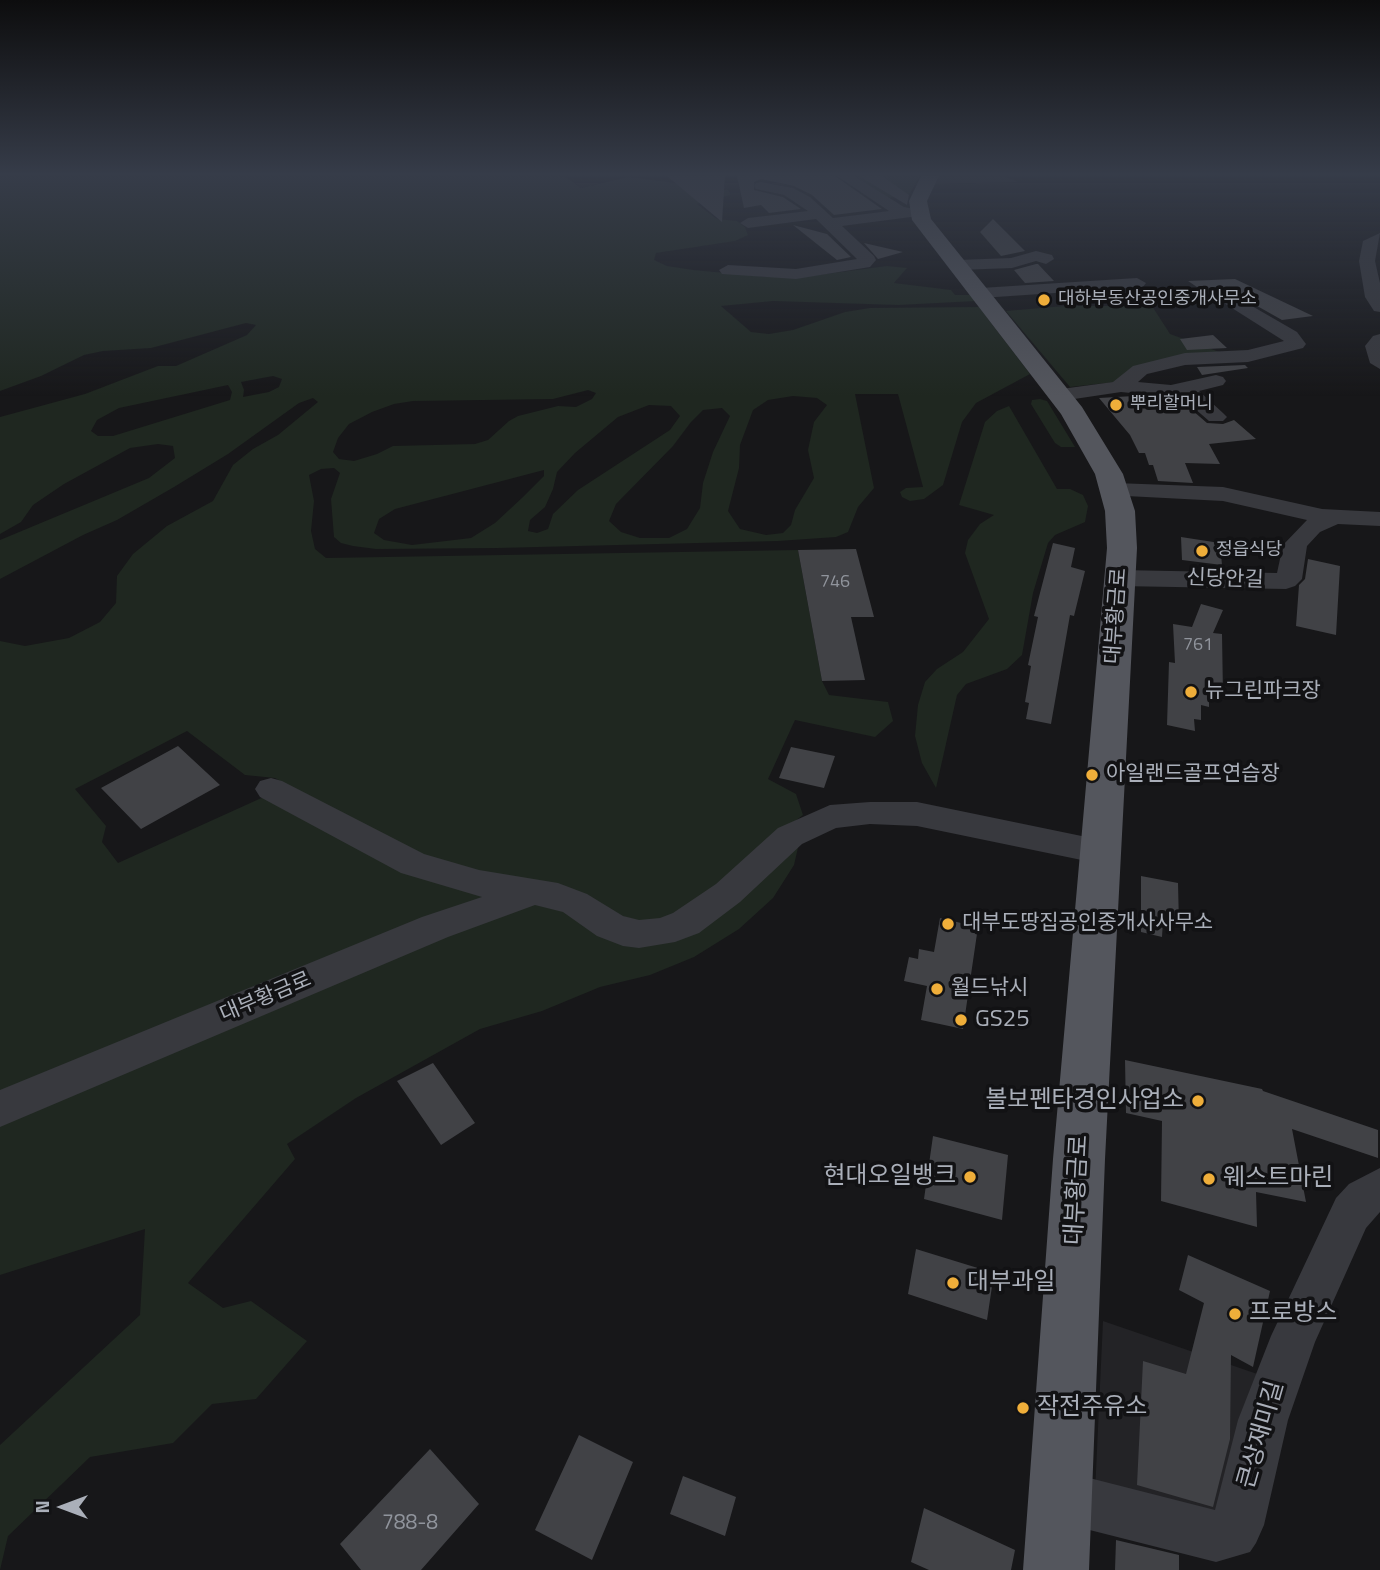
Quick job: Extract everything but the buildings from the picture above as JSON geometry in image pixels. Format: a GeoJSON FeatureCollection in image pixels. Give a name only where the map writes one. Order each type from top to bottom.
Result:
{"type":"FeatureCollection","features":[{"type":"Feature","properties":{"kind":"main road","name":"대부황금로"},"geometry":{"type":"LineString","coordinates":[[944,249],[1061,395],[1098,454],[1115,490],[1121,529],[1079,1159],[1056,1570]]}},
{"type":"Feature","properties":{"kind":"street"},"geometry":{"type":"LineString","coordinates":[[728,270],[796,274],[867,262],[867,258],[858,249]]}},
{"type":"Feature","properties":{"kind":"street"},"geometry":{"type":"LineString","coordinates":[[1368,249],[1367,261],[1374,297],[1380,307]]}},
{"type":"Feature","properties":{"kind":"street"},"geometry":{"type":"LineString","coordinates":[[969,279],[1036,256],[1046,259]]}},
{"type":"Feature","properties":{"kind":"street"},"geometry":{"type":"LineString","coordinates":[[969,279],[1137,283]]}},
{"type":"Feature","properties":{"kind":"street"},"geometry":{"type":"LineString","coordinates":[[1061,395],[1107,390],[1120,386],[1140,370],[1163,364],[1195,358],[1248,356],[1296,344],[1290,336],[1219,292]]}},
{"type":"Feature","properties":{"kind":"street"},"geometry":{"type":"LineString","coordinates":[[1380,340],[1375,346],[1380,363]]}},
{"type":"Feature","properties":{"kind":"street"},"geometry":{"type":"LineString","coordinates":[[1120,386],[1155,390],[1183,388],[1216,381]]}},
{"type":"Feature","properties":{"kind":"street"},"geometry":{"type":"LineString","coordinates":[[1183,388],[1216,417]]}},
{"type":"Feature","properties":{"kind":"street"},"geometry":{"type":"LineString","coordinates":[[1115,490],[1223,494],[1332,518],[1380,519]]}},
{"type":"Feature","properties":{"kind":"street","name":"신당안길"},"geometry":{"type":"LineString","coordinates":[[1119,578],[1286,581],[1289,579],[1294,545],[1311,527],[1332,518]]}},
{"type":"Feature","properties":{"kind":"street"},"geometry":{"type":"LineString","coordinates":[[271,789],[413,864],[479,883],[534,892],[575,903],[623,932],[662,932],[686,923],[706,911],[790,836],[830,817],[870,813],[944,818],[1101,852]]}},
{"type":"Feature","properties":{"kind":"street","name":"대부황금로"},"geometry":{"type":"LineString","coordinates":[[0,1109],[435,927],[534,892]]}},
{"type":"Feature","properties":{"kind":"street","name":"큰상재미길"},"geometry":{"type":"LineString","coordinates":[[1062,1497],[1216,1536],[1231,1533],[1238,1525],[1263,1420],[1294,1336],[1351,1213],[1364,1198],[1380,1188]]}},
{"type":"Feature","properties":{"kind":"shaded area"},"geometry":{"type":"Polygon","coordinates":[[[0,249],[681,249],[656,253],[654,260],[667,266],[693,270],[770,277],[818,275],[887,266],[907,268],[894,283],[951,290],[955,295],[970,295],[976,301],[898,305],[773,301],[721,306],[751,332],[769,334],[793,330],[845,312],[870,308],[979,307],[1030,374],[976,403],[962,422],[943,485],[924,499],[910,501],[902,497],[900,492],[906,488],[923,487],[898,394],[855,394],[874,488],[858,507],[848,532],[836,537],[778,541],[376,549],[341,543],[334,537],[331,499],[340,473],[334,468],[321,469],[309,475],[314,501],[311,531],[315,549],[326,558],[798,550],[822,681],[829,695],[888,702],[893,721],[875,737],[795,720],[768,779],[796,794],[803,815],[781,832],[732,882],[656,926],[485,877],[394,846],[275,778],[245,775],[187,731],[75,789],[106,826],[102,842],[118,863],[268,795],[507,895],[0,1098],[0,641],[25,646],[69,638],[100,622],[116,603],[117,576],[133,554],[167,526],[213,501],[233,465],[253,449],[278,435],[318,402],[313,398],[299,403],[228,454],[174,487],[117,520],[0,579],[0,540],[149,478],[175,458],[173,446],[158,444],[130,448],[64,484],[33,505],[21,522],[0,534],[0,417],[85,394],[158,366],[176,366],[247,335],[256,325],[246,323],[151,348],[84,355],[41,376],[0,391],[0,249]],[[273,376],[241,382],[243,397],[269,392],[279,387],[282,379],[273,376]],[[228,385],[119,408],[97,420],[91,431],[98,436],[113,436],[230,400],[232,392],[228,385]],[[588,390],[553,399],[413,401],[394,404],[349,424],[338,438],[333,452],[339,459],[354,461],[393,446],[475,444],[488,440],[518,416],[558,406],[576,407],[592,399],[596,393],[588,390]],[[793,396],[768,400],[753,410],[740,445],[739,468],[728,511],[740,529],[766,535],[783,533],[791,525],[795,510],[814,478],[808,450],[814,422],[827,405],[817,398],[793,396]],[[649,405],[618,417],[557,472],[545,507],[530,520],[528,531],[537,533],[548,529],[553,514],[578,490],[670,430],[680,416],[671,406],[649,405]],[[722,408],[703,410],[673,446],[616,504],[609,521],[621,532],[640,538],[669,538],[687,529],[700,508],[703,483],[713,452],[730,416],[722,408]],[[544,470],[395,509],[379,519],[374,533],[384,540],[412,545],[471,538],[495,523],[523,497],[544,476],[544,470]]]}},
{"type":"Feature","properties":{"kind":"shaded area"},"geometry":{"type":"Polygon","coordinates":[[[1065,306],[1152,306],[1170,334],[1225,354],[1157,361],[1130,369],[1115,382],[1070,387],[1006,311],[1065,306]]]}},
{"type":"Feature","properties":{"kind":"shaded area"},"geometry":{"type":"Polygon","coordinates":[[[1032,400],[1047,401],[1075,447],[1061,447],[1055,443],[1031,404],[1032,400]]]}},
{"type":"Feature","properties":{"kind":"shaded area"},"geometry":{"type":"Polygon","coordinates":[[[1009,406],[1057,489],[1070,489],[1083,495],[1088,506],[1085,522],[1055,535],[1048,543],[1033,593],[1022,655],[1007,669],[966,684],[957,695],[936,788],[922,763],[915,736],[918,705],[925,682],[937,669],[963,652],[989,619],[965,553],[968,540],[980,524],[994,515],[959,505],[985,422],[997,411],[1009,406]]]}},
{"type":"Feature","properties":{"kind":"shaded area"},"geometry":{"type":"Polygon","coordinates":[[[800,839],[794,865],[773,898],[739,929],[694,957],[650,975],[600,987],[542,1011],[480,1029],[356,1098],[287,1144],[295,1159],[188,1283],[223,1308],[251,1301],[307,1341],[256,1399],[212,1404],[173,1443],[90,1457],[8,1536],[0,1570],[0,1445],[140,1315],[145,1229],[0,1275],[0,1117],[429,939],[539,902],[646,943],[800,839]]]}},
{"type":"Feature","properties":{"kind":"shaded area"},"geometry":{"type":"Polygon","coordinates":[[[1103,1321],[1266,1377],[1235,1518],[1095,1493],[1103,1321]]]}},
{"type":"Feature","properties":{"kind":"place","name":"대하부동산공인중개사무소"},"geometry":{"type":"Point","coordinates":[1044,300]}},
{"type":"Feature","properties":{"kind":"place","name":"뿌리할머니"},"geometry":{"type":"Point","coordinates":[1116,405]}},
{"type":"Feature","properties":{"kind":"place","name":"정읍식당"},"geometry":{"type":"Point","coordinates":[1202,551]}},
{"type":"Feature","properties":{"kind":"place","name":"뉴그린파크장"},"geometry":{"type":"Point","coordinates":[1191,692]}},
{"type":"Feature","properties":{"kind":"place","name":"아일랜드골프연습장"},"geometry":{"type":"Point","coordinates":[1092,775]}},
{"type":"Feature","properties":{"kind":"place","name":"대부도땅집공인중개사사무소"},"geometry":{"type":"Point","coordinates":[948,924]}},
{"type":"Feature","properties":{"kind":"place","name":"월드낚시"},"geometry":{"type":"Point","coordinates":[937,989]}},
{"type":"Feature","properties":{"kind":"place","name":"GS25"},"geometry":{"type":"Point","coordinates":[961,1020]}},
{"type":"Feature","properties":{"kind":"place","name":"볼보펜타경인사업소"},"geometry":{"type":"Point","coordinates":[1198,1101]}},
{"type":"Feature","properties":{"kind":"place","name":"현대오일뱅크"},"geometry":{"type":"Point","coordinates":[970,1177]}},
{"type":"Feature","properties":{"kind":"place","name":"웨스트마린"},"geometry":{"type":"Point","coordinates":[1209,1179]}},
{"type":"Feature","properties":{"kind":"place","name":"대부과일"},"geometry":{"type":"Point","coordinates":[953,1283]}},
{"type":"Feature","properties":{"kind":"place","name":"프로방스"},"geometry":{"type":"Point","coordinates":[1235,1314]}},
{"type":"Feature","properties":{"kind":"place","name":"작전주유소"},"geometry":{"type":"Point","coordinates":[1023,1408]}}]}
